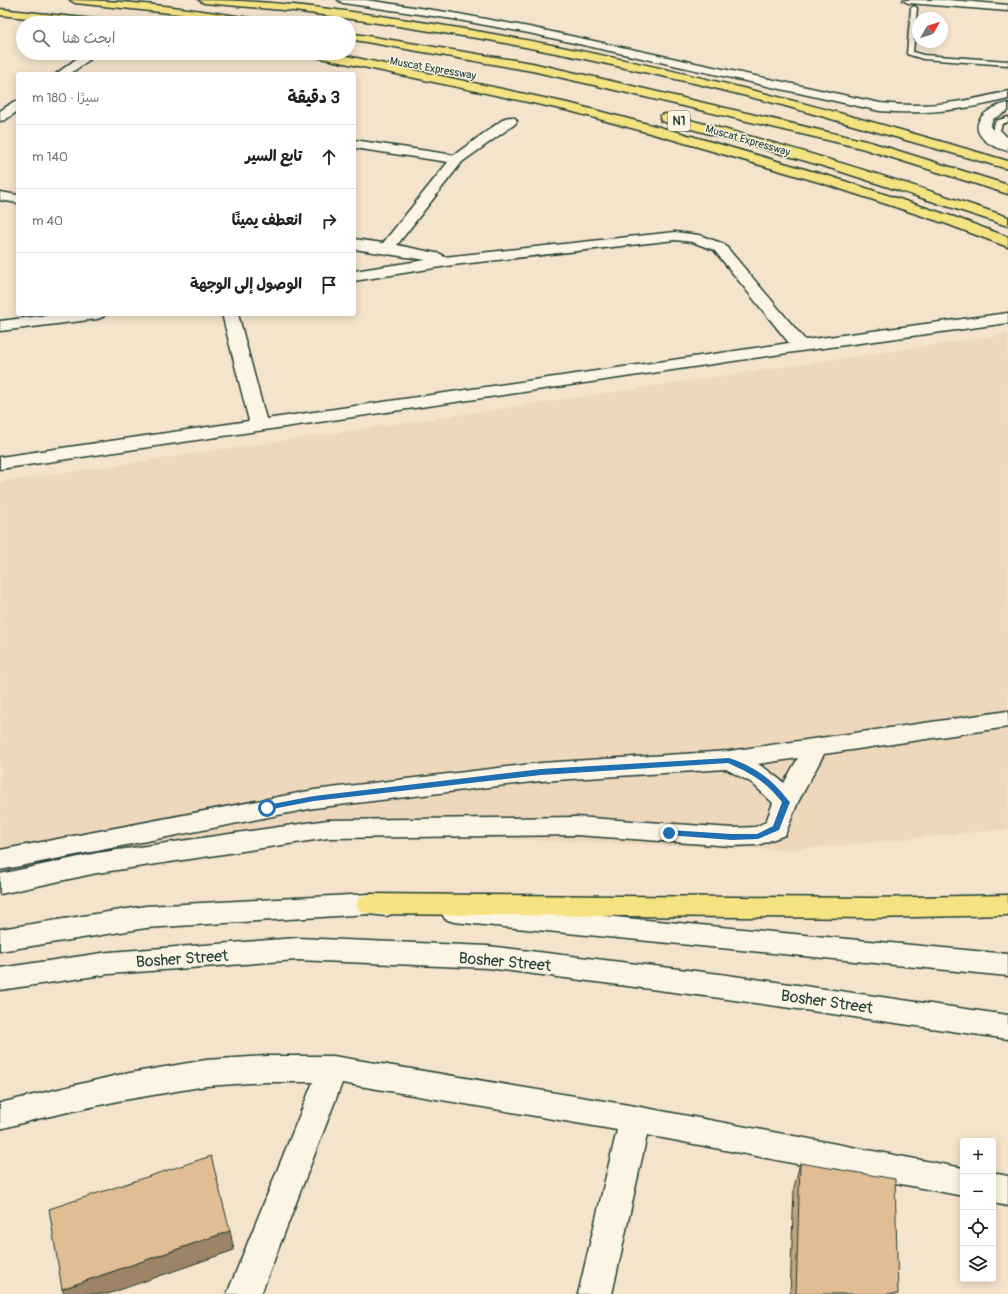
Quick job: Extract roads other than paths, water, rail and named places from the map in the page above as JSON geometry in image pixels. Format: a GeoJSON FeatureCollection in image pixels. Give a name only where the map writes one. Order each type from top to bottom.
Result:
{"type":"FeatureCollection","features":[{"type":"Feature","properties":{"kind":"highway"},"geometry":{"type":"LineString","coordinates":[[75,0],[215,16]]}},
{"type":"Feature","properties":{"kind":"highway"},"geometry":{"type":"LineString","coordinates":[[204,0],[321,11],[355,16]]}},
{"type":"Feature","properties":{"kind":"highway"},"geometry":{"type":"LineString","coordinates":[[314,0],[392,11],[512,33],[689,71],[744,87],[779,100]]}},
{"type":"Feature","properties":{"kind":"highway"},"geometry":{"type":"LineString","coordinates":[[0,12],[37,16]]}},
{"type":"Feature","properties":{"kind":"highway"},"geometry":{"type":"LineString","coordinates":[[356,16],[429,27],[637,66],[779,100],[1008,165]]}},
{"type":"Feature","properties":{"kind":"highway","name":"Muscat Expressway"},"geometry":{"type":"LineString","coordinates":[[356,37],[532,67],[605,84],[865,145],[1008,190]]}},
{"type":"Feature","properties":{"kind":"highway","name":"Muscat Expressway"},"geometry":{"type":"LineString","coordinates":[[356,55],[579,97]]}},
{"type":"Feature","properties":{"kind":"highway"},"geometry":{"type":"LineString","coordinates":[[349,60],[572,108],[662,132],[834,182],[952,221],[1008,242]]}},
{"type":"Feature","properties":{"kind":"highway","name":"Muscat Expressway"},"geometry":{"type":"LineString","coordinates":[[655,115],[740,137],[932,196],[1008,222]]}},
{"type":"Feature","properties":{"kind":"highway"},"geometry":{"type":"LineString","coordinates":[[369,904],[864,908],[1008,905]]}},
{"type":"Feature","properties":{"kind":"street"},"geometry":{"type":"LineString","coordinates":[[343,0],[453,16],[537,31],[880,107],[914,110],[947,109],[967,106],[1008,95]]}},
{"type":"Feature","properties":{"kind":"street"},"geometry":{"type":"LineString","coordinates":[[939,3],[1008,8]]}},
{"type":"Feature","properties":{"kind":"street"},"geometry":{"type":"LineString","coordinates":[[911,4],[1008,4]]}},
{"type":"Feature","properties":{"kind":"street"},"geometry":{"type":"LineString","coordinates":[[65,72],[82,60]]}},
{"type":"Feature","properties":{"kind":"street"},"geometry":{"type":"LineString","coordinates":[[0,105],[16,106]]}},
{"type":"Feature","properties":{"kind":"street"},"geometry":{"type":"LineString","coordinates":[[0,117],[16,107]]}},
{"type":"Feature","properties":{"kind":"street"},"geometry":{"type":"LineString","coordinates":[[1008,107],[990,114],[986,117],[982,125],[988,136],[1008,147]]}},
{"type":"Feature","properties":{"kind":"street"},"geometry":{"type":"LineString","coordinates":[[387,248],[457,159],[510,121]]}},
{"type":"Feature","properties":{"kind":"street"},"geometry":{"type":"LineString","coordinates":[[356,144],[457,159]]}},
{"type":"Feature","properties":{"kind":"street"},"geometry":{"type":"LineString","coordinates":[[0,196],[16,199]]}},
{"type":"Feature","properties":{"kind":"street"},"geometry":{"type":"LineString","coordinates":[[356,276],[453,260],[675,236],[694,238],[719,247],[802,346]]}},
{"type":"Feature","properties":{"kind":"street"},"geometry":{"type":"LineString","coordinates":[[356,244],[387,248],[453,260]]}},
{"type":"Feature","properties":{"kind":"street"},"geometry":{"type":"LineString","coordinates":[[0,326],[81,316]]}},
{"type":"Feature","properties":{"kind":"street"},"geometry":{"type":"LineString","coordinates":[[231,316],[259,425]]}},
{"type":"Feature","properties":{"kind":"street"},"geometry":{"type":"LineString","coordinates":[[0,463],[802,346],[1008,318]]}},
{"type":"Feature","properties":{"kind":"street"},"geometry":{"type":"LineString","coordinates":[[0,860],[314,799],[541,772],[729,760],[1008,719]]}},
{"type":"Feature","properties":{"kind":"street"},"geometry":{"type":"LineString","coordinates":[[0,884],[97,863],[328,829],[576,826],[732,837],[758,836],[776,828],[786,802],[816,747]]}},
{"type":"Feature","properties":{"kind":"street"},"geometry":{"type":"LineString","coordinates":[[729,760],[757,774],[775,788],[786,802]]}},
{"type":"Feature","properties":{"kind":"street"},"geometry":{"type":"LineString","coordinates":[[0,940],[146,917],[369,904],[1008,965]]}},
{"type":"Feature","properties":{"kind":"street","name":"Bosher Street"},"geometry":{"type":"LineString","coordinates":[[0,979],[109,963],[297,949],[488,957],[720,986],[1008,1028]]}},
{"type":"Feature","properties":{"kind":"street"},"geometry":{"type":"LineString","coordinates":[[0,1116],[118,1088],[206,1073],[266,1069],[333,1069],[635,1119],[960,1181]]}},
{"type":"Feature","properties":{"kind":"street"},"geometry":{"type":"LineString","coordinates":[[244,1294],[333,1069]]}},
{"type":"Feature","properties":{"kind":"street"},"geometry":{"type":"LineString","coordinates":[[595,1294],[635,1119]]}},
{"type":"Feature","properties":{"kind":"street"},"geometry":{"type":"LineString","coordinates":[[996,1189],[1008,1191]]}},
{"type":"Feature","properties":{"kind":"lane"},"geometry":{"type":"LineString","coordinates":[[911,4],[908,53],[923,57],[1008,63]]}},
{"type":"Feature","properties":{"kind":"lane"},"geometry":{"type":"LineString","coordinates":[[1008,119],[999,123],[996,130],[1001,137],[1008,142]]}}]}
